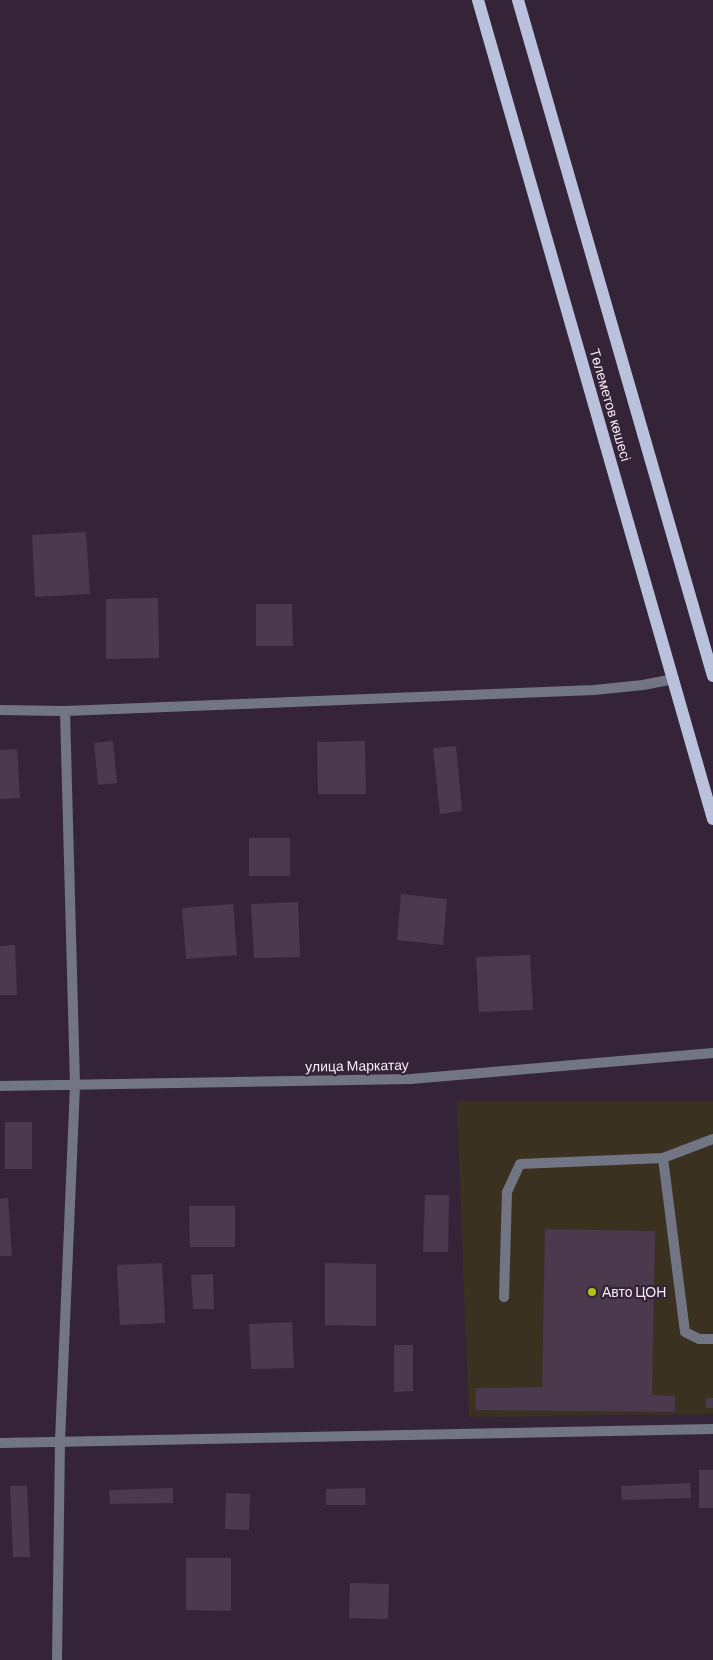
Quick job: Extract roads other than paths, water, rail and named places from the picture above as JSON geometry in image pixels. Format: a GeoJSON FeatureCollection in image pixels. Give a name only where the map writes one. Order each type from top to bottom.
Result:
{"type":"FeatureCollection","features":[{"type":"Feature","properties":{"kind":"main road","name":"Төлеметов көшесі"},"geometry":{"type":"LineString","coordinates":[[478,0],[713,819]]}},
{"type":"Feature","properties":{"kind":"main road","name":"Төлеметов көшесі"},"geometry":{"type":"LineString","coordinates":[[518,0],[713,676]]}},
{"type":"Feature","properties":{"kind":"street"},"geometry":{"type":"LineString","coordinates":[[0,710],[65,711],[594,690],[643,685],[674,679]]}},
{"type":"Feature","properties":{"kind":"street"},"geometry":{"type":"LineString","coordinates":[[57,1660],[60,1441],[75,1085],[65,711]]}},
{"type":"Feature","properties":{"kind":"street","name":"улица Маркатау"},"geometry":{"type":"LineString","coordinates":[[0,1086],[411,1080],[713,1053]]}},
{"type":"Feature","properties":{"kind":"street"},"geometry":{"type":"LineString","coordinates":[[504,1297],[507,1192],[520,1164],[663,1158],[713,1139]]}},
{"type":"Feature","properties":{"kind":"street"},"geometry":{"type":"LineString","coordinates":[[663,1158],[685,1332],[699,1340],[713,1339]]}},
{"type":"Feature","properties":{"kind":"street"},"geometry":{"type":"LineString","coordinates":[[0,1443],[713,1429]]}},
{"type":"Feature","properties":{"kind":"place","name":"Авто ЦОН"},"geometry":{"type":"Point","coordinates":[592,1292]}}]}
